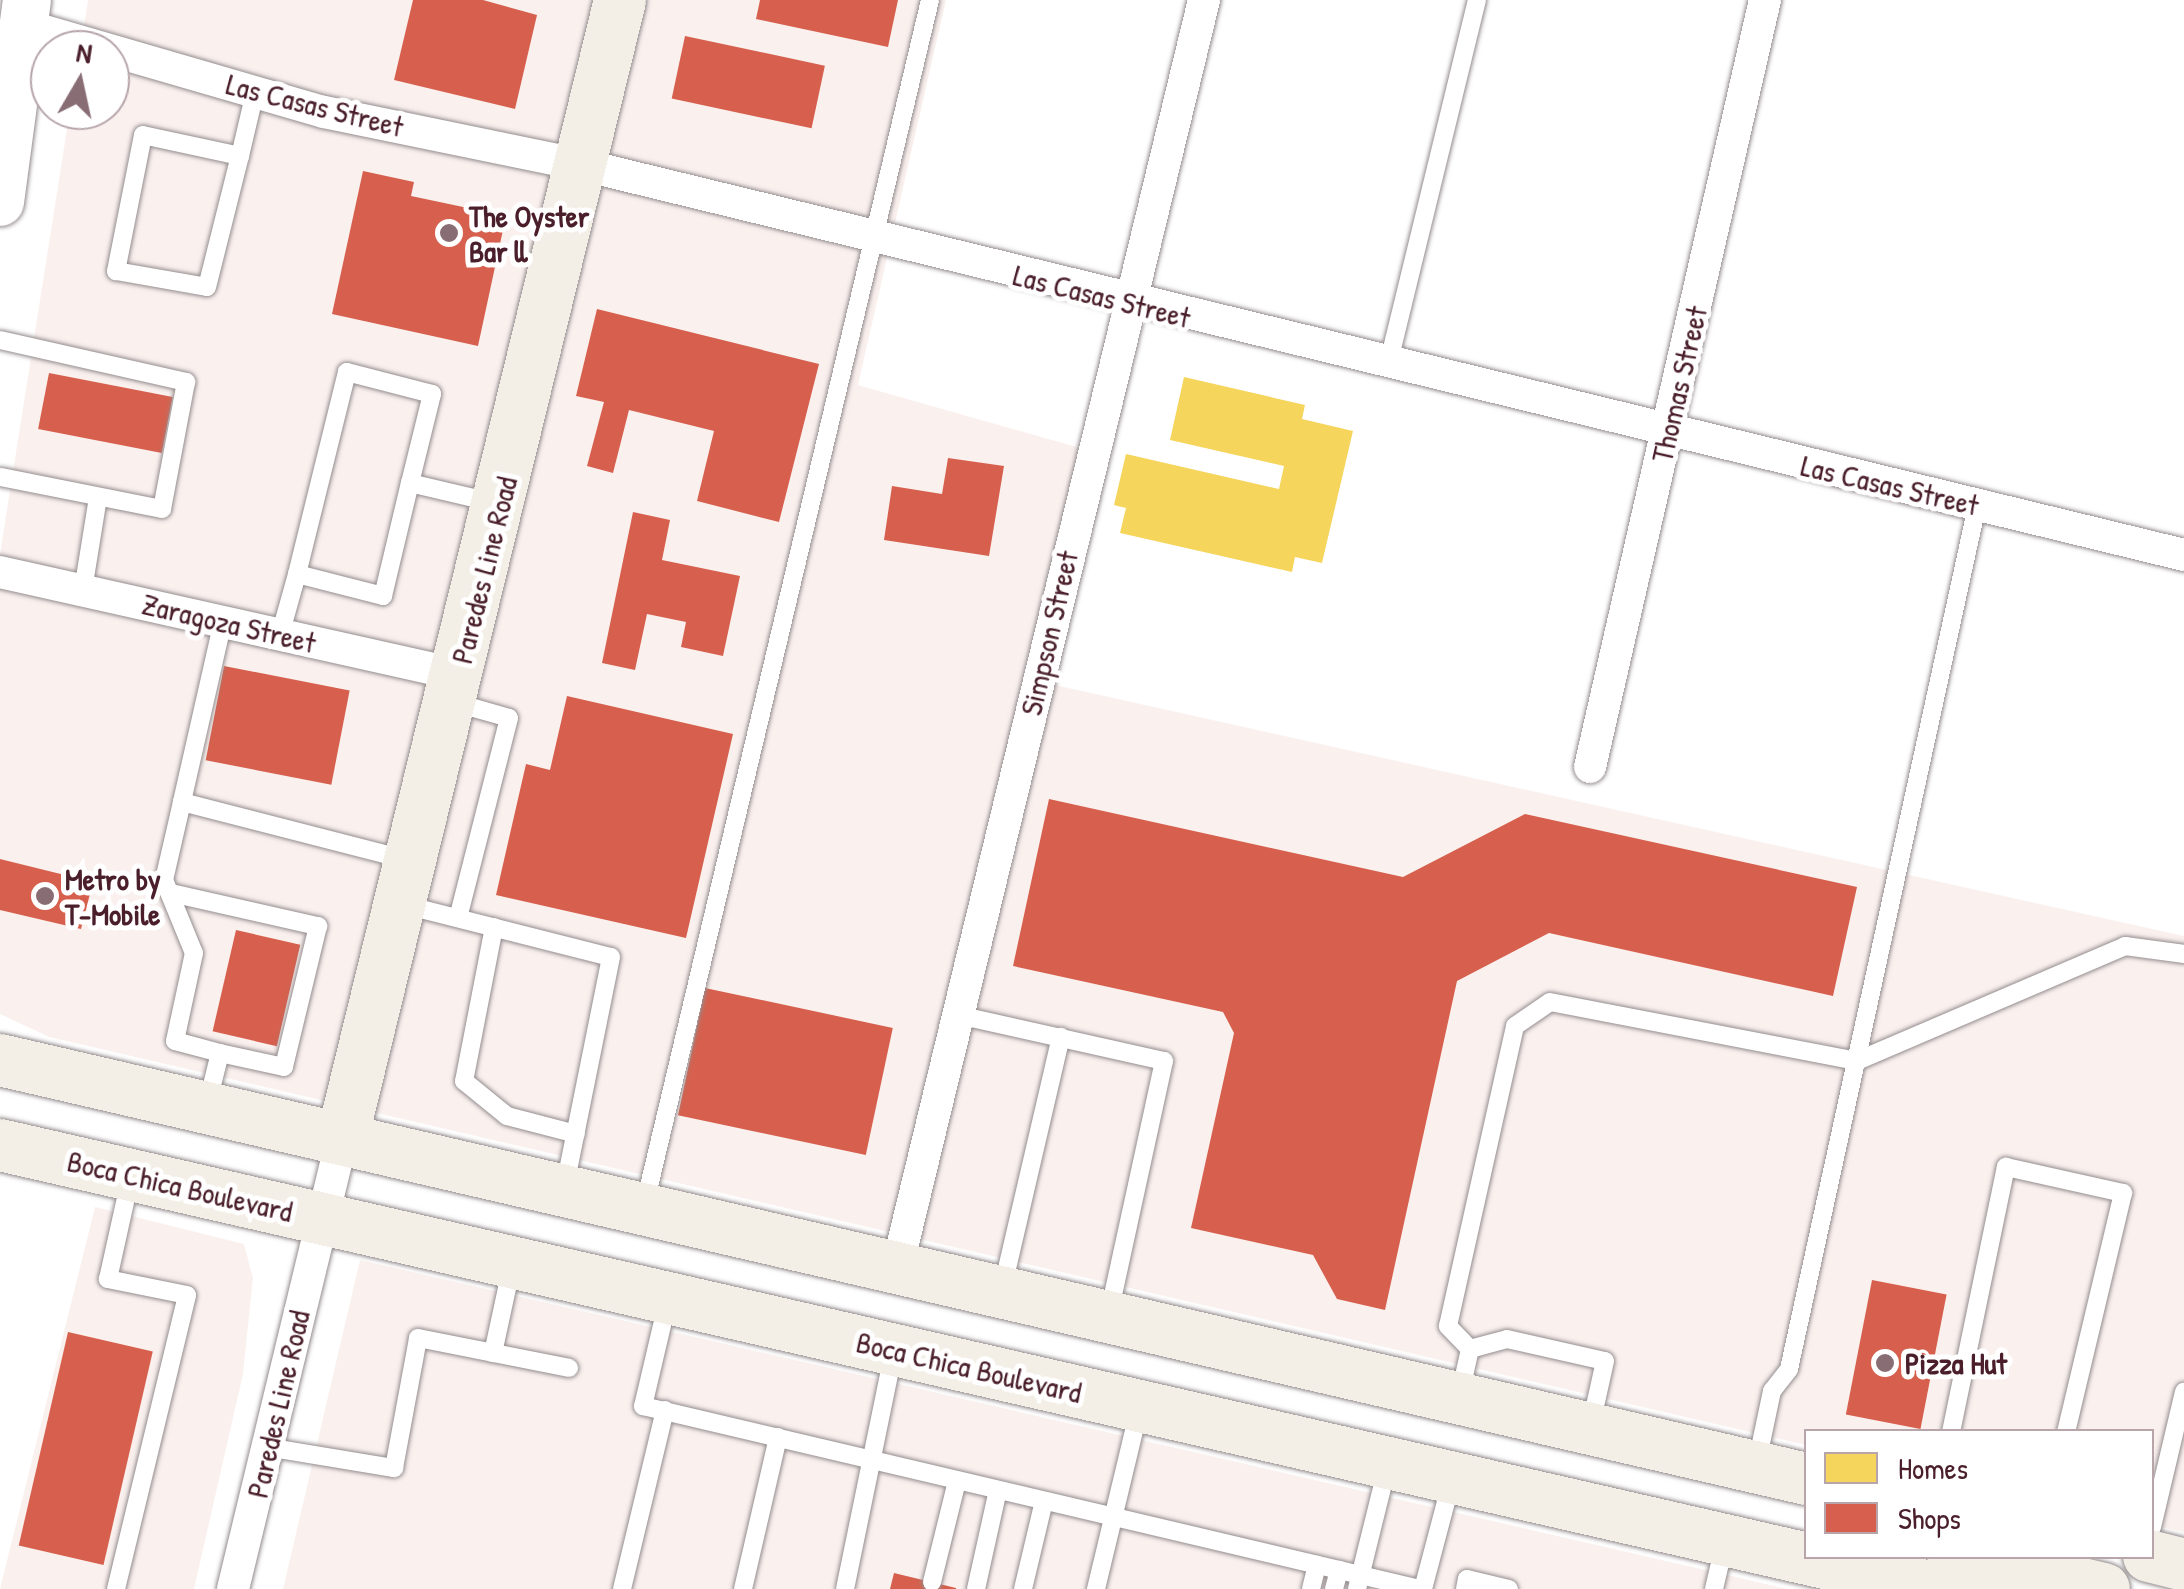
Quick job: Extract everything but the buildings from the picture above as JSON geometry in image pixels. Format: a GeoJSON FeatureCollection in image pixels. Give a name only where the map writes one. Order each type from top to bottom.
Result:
{"type":"FeatureCollection","features":[{"type":"Feature","properties":{"kind":"main road","name":"Paredes Line Road"},"geometry":{"type":"LineString","coordinates":[[342,1140],[620,0]]}},
{"type":"Feature","properties":{"kind":"main road"},"geometry":{"type":"LineString","coordinates":[[0,202],[26,12]]}},
{"type":"Feature","properties":{"kind":"main road"},"geometry":{"type":"LineString","coordinates":[[0,1060],[1804,1479]]}},
{"type":"Feature","properties":{"kind":"main road","name":"Boca Chica Boulevard"},"geometry":{"type":"LineString","coordinates":[[0,1144],[1452,1478],[1719,1565],[1934,1588]]}},
{"type":"Feature","properties":{"kind":"main road"},"geometry":{"type":"LineString","coordinates":[[2154,1557],[2184,1564]]}},
{"type":"Feature","properties":{"kind":"main road"},"geometry":{"type":"LineString","coordinates":[[1934,1588],[1989,1562],[2104,1589]]}},
{"type":"Feature","properties":{"kind":"street","name":"Simpson Street"},"geometry":{"type":"LineString","coordinates":[[897,1268],[1127,303],[1204,0]]}},
{"type":"Feature","properties":{"kind":"street","name":"Thomas Street"},"geometry":{"type":"LineString","coordinates":[[1590,767],[1765,0]]}},
{"type":"Feature","properties":{"kind":"street","name":"Las Casas Street"},"geometry":{"type":"LineString","coordinates":[[26,12],[255,92],[582,165],[1127,303],[2184,555]]}},
{"type":"Feature","properties":{"kind":"street","name":"Zaragoza Street"},"geometry":{"type":"LineString","coordinates":[[0,572],[280,635],[455,689]]}},
{"type":"Feature","properties":{"kind":"street","name":"Paredes Line Road"},"geometry":{"type":"LineString","coordinates":[[234,1589],[342,1140]]}},
{"type":"Feature","properties":{"kind":"lane"},"geometry":{"type":"LineString","coordinates":[[643,1209],[930,0]]}},
{"type":"Feature","properties":{"kind":"lane"},"geometry":{"type":"LineString","coordinates":[[1388,365],[1477,0]]}},
{"type":"Feature","properties":{"kind":"lane"},"geometry":{"type":"LineString","coordinates":[[240,156],[144,135],[116,271],[207,287],[240,156],[255,92]]}},
{"type":"Feature","properties":{"kind":"lane"},"geometry":{"type":"LineString","coordinates":[[0,340],[186,382],[162,510],[0,478]]}},
{"type":"Feature","properties":{"kind":"lane"},"geometry":{"type":"LineString","coordinates":[[280,635],[347,372],[432,394],[383,596],[297,574]]}},
{"type":"Feature","properties":{"kind":"lane"},"geometry":{"type":"LineString","coordinates":[[410,482],[500,504]]}},
{"type":"Feature","properties":{"kind":"lane"},"geometry":{"type":"LineString","coordinates":[[83,590],[98,498]]}},
{"type":"Feature","properties":{"kind":"lane"},"geometry":{"type":"LineString","coordinates":[[1755,1467],[1772,1391],[1789,1369],[1977,506]]}},
{"type":"Feature","properties":{"kind":"lane"},"geometry":{"type":"LineString","coordinates":[[171,892],[318,926],[284,1067],[174,1041],[194,952],[164,880],[223,621]]}},
{"type":"Feature","properties":{"kind":"lane"},"geometry":{"type":"LineString","coordinates":[[455,689],[509,718],[458,918]]}},
{"type":"Feature","properties":{"kind":"lane"},"geometry":{"type":"LineString","coordinates":[[182,802],[406,882],[458,918],[611,958],[564,1190]]}},
{"type":"Feature","properties":{"kind":"lane"},"geometry":{"type":"LineString","coordinates":[[494,927],[464,1081],[507,1116],[576,1134]]}},
{"type":"Feature","properties":{"kind":"lane"},"geometry":{"type":"LineString","coordinates":[[1470,1349],[1448,1326],[1515,1026],[1550,1002],[1857,1061],[2125,946],[2184,954]]}},
{"type":"Feature","properties":{"kind":"lane"},"geometry":{"type":"LineString","coordinates":[[958,1015],[1164,1061],[1108,1317]]}},
{"type":"Feature","properties":{"kind":"lane"},"geometry":{"type":"LineString","coordinates":[[1002,1292],[1061,1037]]}},
{"type":"Feature","properties":{"kind":"lane"},"geometry":{"type":"LineString","coordinates":[[206,1107],[220,1053]]}},
{"type":"Feature","properties":{"kind":"lane"},"geometry":{"type":"LineString","coordinates":[[1952,1429],[2006,1166],[2123,1193],[2067,1429]]}},
{"type":"Feature","properties":{"kind":"lane"},"geometry":{"type":"LineString","coordinates":[[116,1589],[187,1296],[108,1279],[132,1175]]}},
{"type":"Feature","properties":{"kind":"lane"},"geometry":{"type":"LineString","coordinates":[[493,1352],[512,1262]]}},
{"type":"Feature","properties":{"kind":"lane"},"geometry":{"type":"LineString","coordinates":[[669,1298],[643,1406],[1339,1570],[1359,1582],[1422,1589],[1452,1478]]}},
{"type":"Feature","properties":{"kind":"lane"},"geometry":{"type":"LineString","coordinates":[[268,1448],[394,1468],[418,1338],[569,1368]]}},
{"type":"Feature","properties":{"kind":"lane"},"geometry":{"type":"LineString","coordinates":[[1470,1349],[1507,1340],[1606,1361],[1590,1429]]}},
{"type":"Feature","properties":{"kind":"lane"},"geometry":{"type":"LineString","coordinates":[[1458,1399],[1470,1349]]}},
{"type":"Feature","properties":{"kind":"lane"},"geometry":{"type":"LineString","coordinates":[[845,1589],[867,1458],[894,1350]]}},
{"type":"Feature","properties":{"kind":"lane"},"geometry":{"type":"LineString","coordinates":[[2154,1519],[2184,1392]]}},
{"type":"Feature","properties":{"kind":"lane"},"geometry":{"type":"LineString","coordinates":[[1096,1589],[1140,1406]]}},
{"type":"Feature","properties":{"kind":"lane"},"geometry":{"type":"LineString","coordinates":[[622,1589],[665,1410]]}},
{"type":"Feature","properties":{"kind":"lane"},"geometry":{"type":"LineString","coordinates":[[743,1589],[778,1437]]}},
{"type":"Feature","properties":{"kind":"lane"},"geometry":{"type":"LineString","coordinates":[[1359,1582],[1388,1463]]}},
{"type":"Feature","properties":{"kind":"lane"},"geometry":{"type":"LineString","coordinates":[[932,1582],[957,1480]]}},
{"type":"Feature","properties":{"kind":"lane"},"geometry":{"type":"LineString","coordinates":[[976,1589],[998,1490]]}},
{"type":"Feature","properties":{"kind":"lane"},"geometry":{"type":"LineString","coordinates":[[1023,1589],[1044,1501]]}},
{"type":"Feature","properties":{"kind":"lane"},"geometry":{"type":"LineString","coordinates":[[1311,1589],[1317,1565]]}},
{"type":"Feature","properties":{"kind":"lane"},"geometry":{"type":"LineString","coordinates":[[1334,1589],[1339,1570]]}},
{"type":"Feature","properties":{"kind":"lane"},"geometry":{"type":"LineString","coordinates":[[1465,1589],[1467,1579],[1510,1589]]}},
{"type":"Feature","properties":{"kind":"shaded area"},"geometry":{"type":"Polygon","coordinates":[[[88,0],[946,0],[858,385],[1080,448],[1028,679],[2184,936],[2184,1532],[2154,1525],[2154,1429],[1804,1429],[1804,1445],[49,1037],[0,1014],[0,554],[67,130],[130,130],[130,30],[83,30],[88,0]]]}},
{"type":"Feature","properties":{"kind":"shaded area"},"geometry":{"type":"Polygon","coordinates":[[[95,1207],[244,1244],[253,1278],[243,1374],[194,1589],[0,1589],[95,1207]]]}},
{"type":"Feature","properties":{"kind":"shaded area"},"geometry":{"type":"Polygon","coordinates":[[[360,1260],[1788,1589],[283,1589],[360,1260]]]}},
{"type":"Feature","properties":{"kind":"place","name":"The Oyster Bar ll"},"geometry":{"type":"Point","coordinates":[449,233]}},
{"type":"Feature","properties":{"kind":"place","name":"Metro by T-Mobile"},"geometry":{"type":"Point","coordinates":[45,896]}},
{"type":"Feature","properties":{"kind":"place","name":"Pizza Hut"},"geometry":{"type":"Point","coordinates":[1885,1363]}}]}
